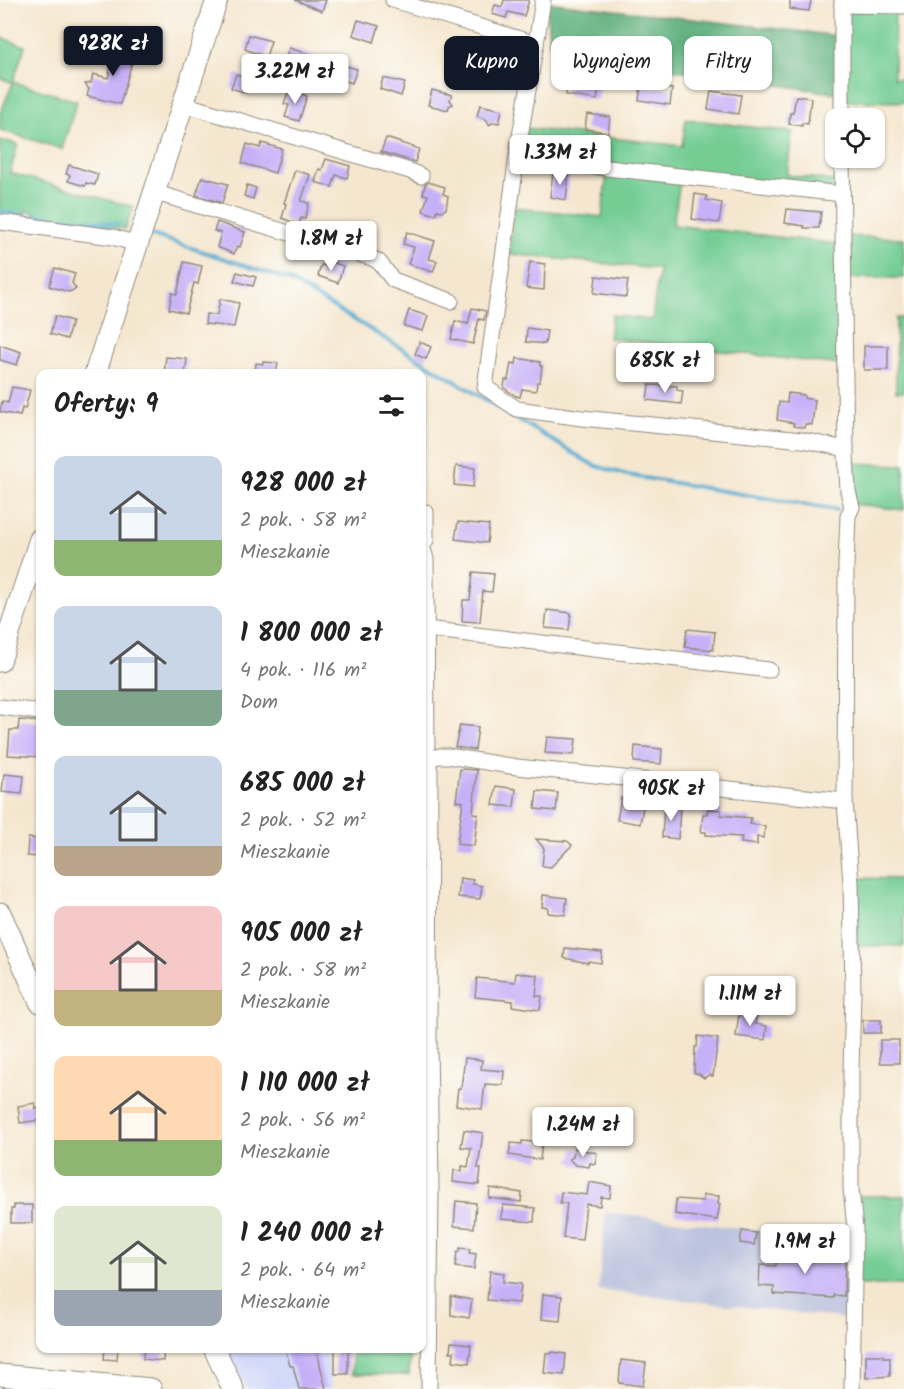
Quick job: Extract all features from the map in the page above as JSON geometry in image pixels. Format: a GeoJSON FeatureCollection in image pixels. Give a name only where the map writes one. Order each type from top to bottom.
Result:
{"type":"FeatureCollection","features":[{"type":"Feature","properties":{"kind":"street"},"geometry":{"type":"LineString","coordinates":[[97,369],[217,0]]}},
{"type":"Feature","properties":{"kind":"street"},"geometry":{"type":"LineString","coordinates":[[393,0],[510,36]]}},
{"type":"Feature","properties":{"kind":"street"},"geometry":{"type":"LineString","coordinates":[[537,36],[543,0]]}},
{"type":"Feature","properties":{"kind":"street"},"geometry":{"type":"LineString","coordinates":[[842,108],[842,2],[904,6]]}},
{"type":"Feature","properties":{"kind":"street"},"geometry":{"type":"LineString","coordinates":[[528,90],[485,387],[517,409],[582,418],[802,440],[846,449]]}},
{"type":"Feature","properties":{"kind":"street"},"geometry":{"type":"LineString","coordinates":[[183,104],[421,176]]}},
{"type":"Feature","properties":{"kind":"street"},"geometry":{"type":"LineString","coordinates":[[517,158],[842,194]]}},
{"type":"Feature","properties":{"kind":"street"},"geometry":{"type":"LineString","coordinates":[[842,168],[846,449],[848,491],[852,507],[848,516],[846,565],[845,801],[851,883],[853,993],[851,1188],[855,1229],[852,1389]]}},
{"type":"Feature","properties":{"kind":"street"},"geometry":{"type":"LineString","coordinates":[[153,192],[372,258],[379,262],[393,280],[451,301]]}},
{"type":"Feature","properties":{"kind":"street"},"geometry":{"type":"LineString","coordinates":[[0,222],[94,234],[137,244]]}},
{"type":"Feature","properties":{"kind":"street"},"geometry":{"type":"LineString","coordinates":[[426,512],[426,540]]}},
{"type":"Feature","properties":{"kind":"street"},"geometry":{"type":"LineString","coordinates":[[0,661],[36,551]]}},
{"type":"Feature","properties":{"kind":"street"},"geometry":{"type":"LineString","coordinates":[[426,559],[426,629],[769,670]]}},
{"type":"Feature","properties":{"kind":"street"},"geometry":{"type":"LineString","coordinates":[[0,707],[36,712]]}},
{"type":"Feature","properties":{"kind":"street"},"geometry":{"type":"LineString","coordinates":[[426,758],[448,756],[517,767],[845,801]]}},
{"type":"Feature","properties":{"kind":"street"},"geometry":{"type":"LineString","coordinates":[[426,762],[430,771],[429,1389]]}},
{"type":"Feature","properties":{"kind":"street"},"geometry":{"type":"LineString","coordinates":[[0,913],[36,993]]}},
{"type":"Feature","properties":{"kind":"street"},"geometry":{"type":"LineString","coordinates":[[216,1353],[234,1389]]}},
{"type":"Feature","properties":{"kind":"street"},"geometry":{"type":"LineString","coordinates":[[0,1375],[151,1389]]}},
{"type":"Feature","properties":{"kind":"shaded area"},"geometry":{"type":"Polygon","coordinates":[[[606,1212],[849,1241],[848,1319],[598,1290],[606,1212]]]}},
{"type":"Feature","properties":{"kind":"shaded area"},"geometry":{"type":"Polygon","coordinates":[[[226,1353],[327,1353],[332,1389],[247,1389],[226,1353]]]}},
{"type":"Feature","properties":{"kind":"green space"},"geometry":{"type":"Polygon","coordinates":[[[546,2],[839,36],[839,94],[772,84],[772,36],[684,36],[684,71],[672,69],[672,36],[551,36],[551,44],[546,2]]]}},
{"type":"Feature","properties":{"kind":"green space"},"geometry":{"type":"Polygon","coordinates":[[[895,10],[894,78],[904,79],[904,102],[845,101],[848,11],[895,10]]]}},
{"type":"Feature","properties":{"kind":"green space"},"geometry":{"type":"Polygon","coordinates":[[[0,37],[25,46],[13,82],[77,101],[62,149],[0,130],[0,114],[13,83],[0,78],[0,37]]]}},
{"type":"Feature","properties":{"kind":"green space"},"geometry":{"type":"Polygon","coordinates":[[[686,119],[792,132],[787,175],[839,182],[838,190],[533,155],[525,150],[526,128],[682,146],[686,119]]]}},
{"type":"Feature","properties":{"kind":"green space"},"geometry":{"type":"Polygon","coordinates":[[[0,140],[18,144],[10,173],[134,207],[125,229],[36,218],[35,212],[25,211],[24,217],[0,212],[0,140]]]}},
{"type":"Feature","properties":{"kind":"green space"},"geometry":{"type":"Polygon","coordinates":[[[607,172],[680,182],[673,225],[838,244],[840,365],[609,338],[612,315],[652,320],[659,269],[509,254],[514,207],[602,217],[607,172]]]}},
{"type":"Feature","properties":{"kind":"green space"},"geometry":{"type":"Polygon","coordinates":[[[845,236],[904,238],[904,278],[847,278],[845,236]]]}},
{"type":"Feature","properties":{"kind":"green space"},"geometry":{"type":"Polygon","coordinates":[[[896,318],[904,318],[904,392],[896,392],[896,318]]]}},
{"type":"Feature","properties":{"kind":"green space"},"geometry":{"type":"Polygon","coordinates":[[[849,463],[904,465],[904,510],[853,504],[849,463]]]}},
{"type":"Feature","properties":{"kind":"green space"},"geometry":{"type":"Polygon","coordinates":[[[854,878],[904,879],[904,946],[857,946],[854,878]]]}},
{"type":"Feature","properties":{"kind":"green space"},"geometry":{"type":"Polygon","coordinates":[[[855,1196],[904,1196],[904,1285],[858,1285],[855,1196]]]}},
{"type":"Feature","properties":{"kind":"green space"},"geometry":{"type":"Polygon","coordinates":[[[352,1353],[410,1353],[409,1375],[352,1374],[352,1353]]]}},
{"type":"Feature","properties":{"kind":"building"},"geometry":{"type":"Polygon","coordinates":[[[295,0],[326,0],[322,11],[295,0]]]}},
{"type":"Feature","properties":{"kind":"building"},"geometry":{"type":"Polygon","coordinates":[[[504,0],[529,0],[524,16],[508,12],[506,18],[492,14],[495,5],[502,7],[504,0]]]}},
{"type":"Feature","properties":{"kind":"building"},"geometry":{"type":"Polygon","coordinates":[[[790,0],[811,0],[809,11],[790,9],[790,0]]]}},
{"type":"Feature","properties":{"kind":"building"},"geometry":{"type":"Polygon","coordinates":[[[358,20],[379,26],[374,42],[353,35],[358,20]]]}},
{"type":"Feature","properties":{"kind":"building"},"geometry":{"type":"Polygon","coordinates":[[[249,35],[271,41],[266,57],[245,49],[249,35]]]}},
{"type":"Feature","properties":{"kind":"building"},"geometry":{"type":"Polygon","coordinates":[[[117,41],[132,45],[129,58],[133,59],[120,104],[87,96],[89,89],[85,84],[91,83],[93,74],[108,78],[117,41]]]}},
{"type":"Feature","properties":{"kind":"building"},"geometry":{"type":"Polygon","coordinates":[[[81,44],[92,47],[89,58],[78,55],[81,44]]]}},
{"type":"Feature","properties":{"kind":"building"},"geometry":{"type":"Polygon","coordinates":[[[289,48],[319,57],[315,71],[295,66],[296,63],[285,60],[289,48]]]}},
{"type":"Feature","properties":{"kind":"building"},"geometry":{"type":"Polygon","coordinates":[[[336,63],[357,69],[352,83],[332,76],[336,63]]]}},
{"type":"Feature","properties":{"kind":"building"},"geometry":{"type":"Polygon","coordinates":[[[236,74],[251,79],[246,93],[231,88],[236,74]]]}},
{"type":"Feature","properties":{"kind":"building"},"geometry":{"type":"Polygon","coordinates":[[[383,78],[405,83],[401,96],[380,89],[383,78]]]}},
{"type":"Feature","properties":{"kind":"building"},"geometry":{"type":"Polygon","coordinates":[[[289,90],[307,96],[299,121],[285,117],[289,105],[284,104],[289,90]]]}},
{"type":"Feature","properties":{"kind":"building"},"geometry":{"type":"Polygon","coordinates":[[[432,90],[452,95],[450,100],[453,104],[448,110],[428,105],[432,90]]]}},
{"type":"Feature","properties":{"kind":"building"},"geometry":{"type":"Polygon","coordinates":[[[567,90],[599,90],[597,100],[566,95],[567,90]]]}},
{"type":"Feature","properties":{"kind":"building"},"geometry":{"type":"Polygon","coordinates":[[[640,90],[672,90],[670,105],[639,100],[640,90]]]}},
{"type":"Feature","properties":{"kind":"building"},"geometry":{"type":"Polygon","coordinates":[[[711,91],[741,95],[738,114],[708,109],[711,91]]]}},
{"type":"Feature","properties":{"kind":"building"},"geometry":{"type":"Polygon","coordinates":[[[796,96],[811,98],[808,124],[802,123],[802,126],[789,124],[796,96]]]}},
{"type":"Feature","properties":{"kind":"building"},"geometry":{"type":"Polygon","coordinates":[[[480,105],[502,110],[499,123],[494,122],[489,125],[487,120],[477,116],[480,105]]]}},
{"type":"Feature","properties":{"kind":"building"},"geometry":{"type":"Polygon","coordinates":[[[587,114],[610,117],[608,133],[585,129],[587,114]]]}},
{"type":"Feature","properties":{"kind":"building"},"geometry":{"type":"Polygon","coordinates":[[[386,138],[419,149],[415,162],[381,152],[386,138]]]}},
{"type":"Feature","properties":{"kind":"building"},"geometry":{"type":"Polygon","coordinates":[[[262,143],[282,149],[275,173],[242,163],[247,144],[260,148],[262,143]]]}},
{"type":"Feature","properties":{"kind":"building"},"geometry":{"type":"Polygon","coordinates":[[[326,159],[350,166],[347,178],[336,175],[332,187],[315,182],[319,169],[322,170],[326,159]]]}},
{"type":"Feature","properties":{"kind":"building"},"geometry":{"type":"Polygon","coordinates":[[[69,165],[98,174],[95,185],[86,183],[85,186],[68,181],[70,175],[66,174],[69,165]]]}},
{"type":"Feature","properties":{"kind":"building"},"geometry":{"type":"Polygon","coordinates":[[[295,170],[310,175],[301,201],[309,203],[305,219],[301,218],[299,225],[282,218],[286,204],[284,203],[295,170]]]}},
{"type":"Feature","properties":{"kind":"building"},"geometry":{"type":"Polygon","coordinates":[[[553,172],[569,174],[566,200],[550,197],[553,172]]]}},
{"type":"Feature","properties":{"kind":"building"},"geometry":{"type":"Polygon","coordinates":[[[202,177],[228,184],[222,203],[196,195],[202,177]]]}},
{"type":"Feature","properties":{"kind":"building"},"geometry":{"type":"Polygon","coordinates":[[[428,182],[445,187],[443,194],[448,196],[446,209],[437,210],[436,215],[423,211],[428,195],[423,194],[428,182]]]}},
{"type":"Feature","properties":{"kind":"building"},"geometry":{"type":"Polygon","coordinates":[[[247,185],[256,188],[253,199],[244,196],[247,185]]]}},
{"type":"Feature","properties":{"kind":"building"},"geometry":{"type":"Polygon","coordinates":[[[695,194],[707,196],[706,200],[722,203],[719,223],[692,219],[695,194]]]}},
{"type":"Feature","properties":{"kind":"building"},"geometry":{"type":"Polygon","coordinates":[[[787,209],[821,212],[819,228],[804,228],[804,226],[785,223],[787,209]]]}},
{"type":"Feature","properties":{"kind":"building"},"geometry":{"type":"Polygon","coordinates":[[[217,222],[245,232],[240,247],[237,246],[234,254],[217,247],[221,233],[214,231],[217,222]]]}},
{"type":"Feature","properties":{"kind":"building"},"geometry":{"type":"Polygon","coordinates":[[[407,232],[435,241],[429,259],[437,261],[433,272],[408,264],[414,247],[403,244],[407,232]]]}},
{"type":"Feature","properties":{"kind":"building"},"geometry":{"type":"Polygon","coordinates":[[[328,261],[343,266],[338,283],[318,276],[321,265],[326,266],[328,261]]]}},
{"type":"Feature","properties":{"kind":"building"},"geometry":{"type":"Polygon","coordinates":[[[184,262],[202,266],[198,284],[194,283],[186,313],[169,309],[172,293],[177,294],[184,262]]]}},
{"type":"Feature","properties":{"kind":"building"},"geometry":{"type":"Polygon","coordinates":[[[530,262],[545,264],[544,290],[526,288],[530,262]]]}},
{"type":"Feature","properties":{"kind":"building"},"geometry":{"type":"Polygon","coordinates":[[[55,268],[75,274],[72,283],[76,289],[69,292],[49,286],[55,268]]]}},
{"type":"Feature","properties":{"kind":"building"},"geometry":{"type":"Polygon","coordinates":[[[237,272],[256,277],[253,286],[234,281],[237,272]]]}},
{"type":"Feature","properties":{"kind":"building"},"geometry":{"type":"Polygon","coordinates":[[[596,276],[628,280],[626,297],[594,293],[596,276]]]}},
{"type":"Feature","properties":{"kind":"building"},"geometry":{"type":"Polygon","coordinates":[[[220,299],[239,303],[234,327],[205,324],[206,314],[217,315],[220,299]]]}},
{"type":"Feature","properties":{"kind":"building"},"geometry":{"type":"Polygon","coordinates":[[[472,308],[486,311],[484,320],[479,319],[473,344],[451,339],[455,321],[468,324],[472,308]]]}},
{"type":"Feature","properties":{"kind":"building"},"geometry":{"type":"Polygon","coordinates":[[[409,310],[428,316],[423,331],[404,326],[409,310]]]}},
{"type":"Feature","properties":{"kind":"building"},"geometry":{"type":"Polygon","coordinates":[[[55,316],[72,321],[67,339],[50,334],[55,316]]]}},
{"type":"Feature","properties":{"kind":"building"},"geometry":{"type":"Polygon","coordinates":[[[527,328],[547,331],[545,344],[526,342],[527,328]]]}},
{"type":"Feature","properties":{"kind":"building"},"geometry":{"type":"Polygon","coordinates":[[[420,342],[431,347],[426,359],[415,354],[420,342]]]}},
{"type":"Feature","properties":{"kind":"building"},"geometry":{"type":"Polygon","coordinates":[[[0,345],[21,352],[17,365],[0,360],[0,345]]]}},
{"type":"Feature","properties":{"kind":"building"},"geometry":{"type":"Polygon","coordinates":[[[864,346],[888,346],[888,370],[864,370],[864,346]]]}},
{"type":"Feature","properties":{"kind":"building"},"geometry":{"type":"Polygon","coordinates":[[[166,357],[187,359],[186,369],[165,369],[166,357]]]}},
{"type":"Feature","properties":{"kind":"building"},"geometry":{"type":"Polygon","coordinates":[[[517,358],[540,362],[542,366],[536,391],[522,389],[520,397],[504,388],[511,363],[516,364],[517,358]]]}},
{"type":"Feature","properties":{"kind":"building"},"geometry":{"type":"Polygon","coordinates":[[[263,362],[278,363],[277,369],[255,369],[256,363],[263,364],[263,362]]]}},
{"type":"Feature","properties":{"kind":"building"},"geometry":{"type":"Polygon","coordinates":[[[649,385],[677,386],[677,390],[683,391],[681,404],[647,400],[649,385]]]}},
{"type":"Feature","properties":{"kind":"building"},"geometry":{"type":"Polygon","coordinates":[[[12,387],[30,390],[25,409],[22,408],[20,416],[0,412],[2,401],[8,403],[12,387]]]}},
{"type":"Feature","properties":{"kind":"building"},"geometry":{"type":"Polygon","coordinates":[[[788,393],[804,395],[804,398],[815,400],[812,425],[805,424],[804,428],[793,426],[794,423],[777,420],[779,402],[787,403],[788,393]]]}},
{"type":"Feature","properties":{"kind":"building"},"geometry":{"type":"Polygon","coordinates":[[[456,466],[475,468],[473,487],[454,485],[456,466]]]}},
{"type":"Feature","properties":{"kind":"building"},"geometry":{"type":"Polygon","coordinates":[[[458,522],[489,525],[487,543],[455,539],[458,522]]]}},
{"type":"Feature","properties":{"kind":"building"},"geometry":{"type":"Polygon","coordinates":[[[473,572],[494,574],[492,592],[483,591],[480,622],[462,621],[463,600],[470,600],[473,572]]]}},
{"type":"Feature","properties":{"kind":"building"},"geometry":{"type":"Polygon","coordinates":[[[547,610],[571,613],[569,630],[545,628],[547,610]]]}},
{"type":"Feature","properties":{"kind":"building"},"geometry":{"type":"Polygon","coordinates":[[[687,629],[715,632],[713,650],[685,647],[687,629]]]}},
{"type":"Feature","properties":{"kind":"building"},"geometry":{"type":"Polygon","coordinates":[[[19,720],[36,722],[36,757],[8,755],[10,730],[18,730],[19,720]]]}},
{"type":"Feature","properties":{"kind":"building"},"geometry":{"type":"Polygon","coordinates":[[[460,725],[478,727],[475,750],[455,747],[460,725]]]}},
{"type":"Feature","properties":{"kind":"building"},"geometry":{"type":"Polygon","coordinates":[[[547,737],[576,739],[574,755],[545,753],[547,737]]]}},
{"type":"Feature","properties":{"kind":"building"},"geometry":{"type":"Polygon","coordinates":[[[635,746],[662,749],[661,764],[634,762],[635,746]]]}},
{"type":"Feature","properties":{"kind":"building"},"geometry":{"type":"Polygon","coordinates":[[[460,769],[477,770],[473,813],[478,814],[474,846],[457,844],[463,802],[456,801],[460,769]]]}},
{"type":"Feature","properties":{"kind":"building"},"geometry":{"type":"Polygon","coordinates":[[[4,774],[24,776],[22,794],[2,792],[4,774]]]}},
{"type":"Feature","properties":{"kind":"building"},"geometry":{"type":"Polygon","coordinates":[[[496,786],[516,789],[514,807],[493,805],[496,786]]]}},
{"type":"Feature","properties":{"kind":"building"},"geometry":{"type":"Polygon","coordinates":[[[537,791],[558,793],[556,811],[535,809],[537,791]]]}},
{"type":"Feature","properties":{"kind":"building"},"geometry":{"type":"Polygon","coordinates":[[[621,798],[644,802],[640,824],[617,820],[621,798]]]}},
{"type":"Feature","properties":{"kind":"building"},"geometry":{"type":"Polygon","coordinates":[[[664,806],[680,807],[678,839],[662,837],[664,806]]]}},
{"type":"Feature","properties":{"kind":"building"},"geometry":{"type":"Polygon","coordinates":[[[708,809],[721,810],[721,815],[751,818],[750,824],[765,826],[764,838],[757,837],[757,845],[741,843],[742,837],[706,835],[706,832],[701,832],[703,814],[707,814],[708,809]]]}},
{"type":"Feature","properties":{"kind":"building"},"geometry":{"type":"Polygon","coordinates":[[[28,838],[36,839],[36,857],[27,856],[28,838]]]}},
{"type":"Feature","properties":{"kind":"building"},"geometry":{"type":"Polygon","coordinates":[[[536,839],[567,841],[572,845],[551,867],[542,866],[544,848],[536,839]]]}},
{"type":"Feature","properties":{"kind":"building"},"geometry":{"type":"Polygon","coordinates":[[[460,878],[473,880],[473,884],[482,886],[480,899],[458,897],[460,878]]]}},
{"type":"Feature","properties":{"kind":"building"},"geometry":{"type":"Polygon","coordinates":[[[543,895],[567,898],[565,915],[548,913],[548,908],[542,907],[543,895]]]}},
{"type":"Feature","properties":{"kind":"building"},"geometry":{"type":"Polygon","coordinates":[[[565,948],[602,952],[601,963],[564,958],[565,948]]]}},
{"type":"Feature","properties":{"kind":"building"},"geometry":{"type":"Polygon","coordinates":[[[516,973],[538,975],[536,996],[542,996],[540,1010],[512,1006],[513,1001],[475,997],[477,978],[515,982],[516,973]]]}},
{"type":"Feature","properties":{"kind":"building"},"geometry":{"type":"Polygon","coordinates":[[[739,1013],[757,1015],[755,1024],[767,1026],[765,1040],[736,1036],[739,1013]]]}},
{"type":"Feature","properties":{"kind":"building"},"geometry":{"type":"Polygon","coordinates":[[[863,1020],[881,1020],[881,1033],[863,1033],[863,1020]]]}},
{"type":"Feature","properties":{"kind":"building"},"geometry":{"type":"Polygon","coordinates":[[[698,1036],[718,1039],[713,1076],[709,1075],[704,1078],[694,1073],[695,1047],[697,1047],[698,1036]]]}},
{"type":"Feature","properties":{"kind":"building"},"geometry":{"type":"Polygon","coordinates":[[[880,1040],[899,1040],[899,1063],[880,1063],[880,1040]]]}},
{"type":"Feature","properties":{"kind":"building"},"geometry":{"type":"Polygon","coordinates":[[[465,1058],[482,1060],[481,1069],[504,1071],[503,1085],[485,1084],[482,1109],[456,1105],[465,1058]]]}},
{"type":"Feature","properties":{"kind":"building"},"geometry":{"type":"Polygon","coordinates":[[[35,1103],[36,1121],[20,1123],[18,1106],[35,1103]]]}},
{"type":"Feature","properties":{"kind":"building"},"geometry":{"type":"Polygon","coordinates":[[[464,1130],[483,1133],[478,1168],[481,1168],[479,1185],[453,1182],[454,1170],[462,1171],[462,1166],[468,1167],[471,1148],[461,1147],[464,1130]]]}},
{"type":"Feature","properties":{"kind":"building"},"geometry":{"type":"Polygon","coordinates":[[[522,1141],[542,1143],[540,1160],[509,1155],[511,1143],[522,1144],[522,1141]]]}},
{"type":"Feature","properties":{"kind":"building"},"geometry":{"type":"Polygon","coordinates":[[[574,1148],[597,1153],[595,1164],[590,1163],[589,1167],[575,1165],[569,1159],[573,1157],[574,1148]]]}},
{"type":"Feature","properties":{"kind":"building"},"geometry":{"type":"Polygon","coordinates":[[[589,1182],[611,1186],[610,1198],[601,1197],[600,1206],[586,1204],[582,1240],[563,1238],[567,1203],[560,1203],[561,1192],[587,1195],[589,1182]]]}},
{"type":"Feature","properties":{"kind":"building"},"geometry":{"type":"Polygon","coordinates":[[[490,1188],[522,1193],[521,1202],[489,1198],[490,1188]]]}},
{"type":"Feature","properties":{"kind":"building"},"geometry":{"type":"Polygon","coordinates":[[[703,1195],[719,1196],[717,1220],[675,1214],[676,1199],[703,1201],[703,1195]]]}},
{"type":"Feature","properties":{"kind":"building"},"geometry":{"type":"Polygon","coordinates":[[[456,1201],[476,1203],[474,1228],[454,1226],[456,1201]]]}},
{"type":"Feature","properties":{"kind":"building"},"geometry":{"type":"Polygon","coordinates":[[[14,1205],[32,1205],[32,1223],[11,1223],[11,1209],[14,1209],[14,1205]]]}},
{"type":"Feature","properties":{"kind":"building"},"geometry":{"type":"Polygon","coordinates":[[[503,1205],[535,1208],[534,1222],[501,1219],[503,1205]]]}},
{"type":"Feature","properties":{"kind":"building"},"geometry":{"type":"Polygon","coordinates":[[[742,1231],[756,1233],[754,1245],[740,1243],[742,1231]]]}},
{"type":"Feature","properties":{"kind":"building"},"geometry":{"type":"Polygon","coordinates":[[[460,1248],[470,1249],[469,1253],[476,1254],[474,1269],[455,1267],[457,1252],[460,1248]]]}},
{"type":"Feature","properties":{"kind":"building"},"geometry":{"type":"Polygon","coordinates":[[[776,1251],[845,1255],[844,1296],[834,1295],[834,1298],[774,1294],[774,1287],[759,1286],[760,1265],[776,1266],[776,1251]]]}},
{"type":"Feature","properties":{"kind":"building"},"geometry":{"type":"Polygon","coordinates":[[[490,1271],[504,1273],[503,1282],[521,1284],[519,1303],[487,1300],[490,1271]]]}},
{"type":"Feature","properties":{"kind":"building"},"geometry":{"type":"Polygon","coordinates":[[[543,1294],[562,1296],[560,1321],[541,1319],[543,1294]]]}},
{"type":"Feature","properties":{"kind":"building"},"geometry":{"type":"Polygon","coordinates":[[[451,1296],[472,1300],[469,1318],[451,1315],[451,1296]]]}},
{"type":"Feature","properties":{"kind":"building"},"geometry":{"type":"Polygon","coordinates":[[[451,1343],[471,1345],[469,1363],[453,1361],[454,1352],[450,1352],[451,1343]]]}},
{"type":"Feature","properties":{"kind":"building"},"geometry":{"type":"Polygon","coordinates":[[[552,1352],[566,1354],[564,1375],[544,1373],[546,1353],[551,1354],[552,1352]]]}},
{"type":"Feature","properties":{"kind":"building"},"geometry":{"type":"Polygon","coordinates":[[[105,1353],[118,1353],[117,1360],[104,1359],[105,1353]]]}},
{"type":"Feature","properties":{"kind":"building"},"geometry":{"type":"Polygon","coordinates":[[[144,1353],[164,1353],[163,1361],[143,1359],[144,1353]]]}},
{"type":"Feature","properties":{"kind":"building"},"geometry":{"type":"Polygon","coordinates":[[[286,1353],[317,1353],[326,1389],[299,1389],[293,1366],[290,1366],[286,1353]]]}},
{"type":"Feature","properties":{"kind":"building"},"geometry":{"type":"Polygon","coordinates":[[[335,1353],[348,1353],[348,1374],[335,1374],[335,1353]]]}},
{"type":"Feature","properties":{"kind":"building"},"geometry":{"type":"Polygon","coordinates":[[[866,1355],[890,1357],[890,1376],[866,1378],[866,1355]]]}},
{"type":"Feature","properties":{"kind":"building"},"geometry":{"type":"Polygon","coordinates":[[[621,1360],[646,1363],[643,1386],[619,1383],[621,1360]]]}},
{"type":"Feature","properties":{"kind":"waterway"},"geometry":{"type":"LineString","coordinates":[[0,212],[26,215]]}},
{"type":"Feature","properties":{"kind":"waterway"},"geometry":{"type":"LineString","coordinates":[[34,215],[119,224]]}},
{"type":"Feature","properties":{"kind":"waterway"},"geometry":{"type":"LineString","coordinates":[[149,234],[289,280],[593,465],[627,475],[837,510]]}}]}
